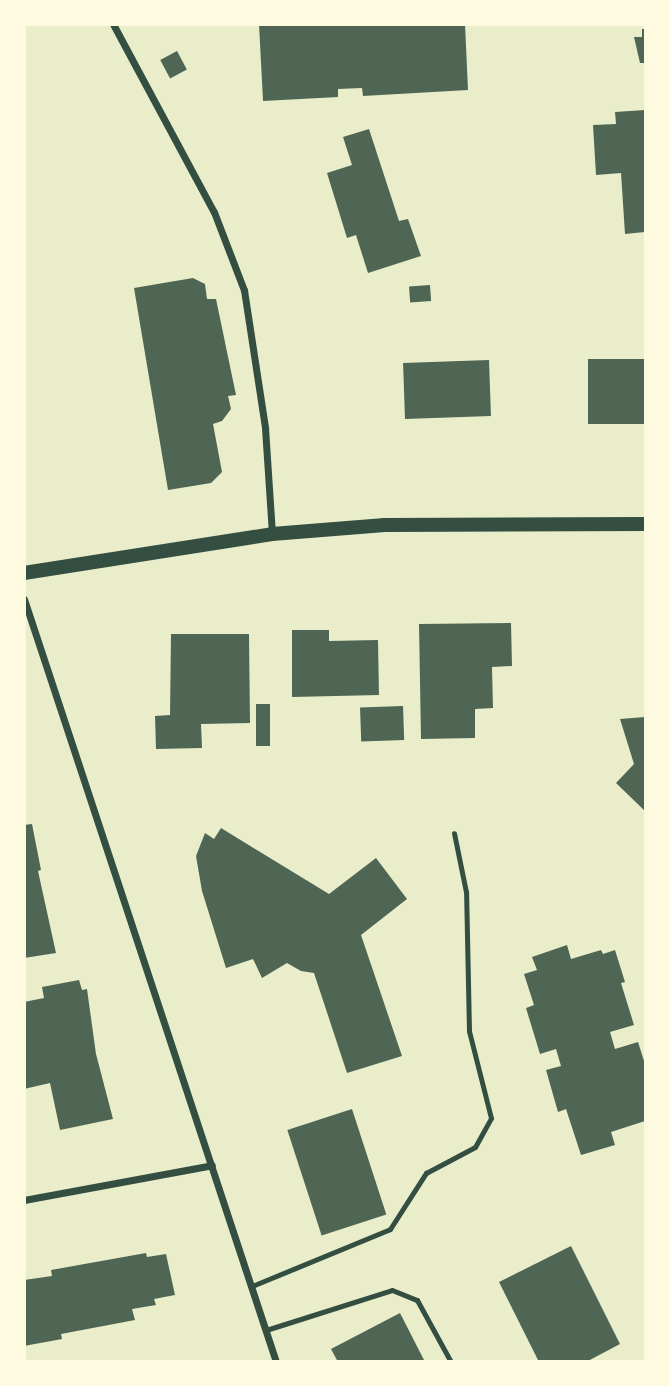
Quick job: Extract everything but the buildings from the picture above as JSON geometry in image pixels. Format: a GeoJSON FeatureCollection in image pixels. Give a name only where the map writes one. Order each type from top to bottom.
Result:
{"type":"FeatureCollection","features":[{"type":"Feature","properties":{"kind":"main road"},"geometry":{"type":"LineString","coordinates":[[24,573],[272,534],[385,525],[646,524]]}},
{"type":"Feature","properties":{"kind":"street"},"geometry":{"type":"LineString","coordinates":[[113,24],[214,212],[244,290],[265,428],[272,534]]}},
{"type":"Feature","properties":{"kind":"street"},"geometry":{"type":"LineString","coordinates":[[24,599],[276,1362]]}},
{"type":"Feature","properties":{"kind":"street"},"geometry":{"type":"LineString","coordinates":[[24,1200],[212,1165]]}},
{"type":"Feature","properties":{"kind":"lane"},"geometry":{"type":"LineString","coordinates":[[252,1286],[390,1230],[426,1173],[475,1147],[491,1118],[469,1031],[466,892],[454,833]]}},
{"type":"Feature","properties":{"kind":"lane"},"geometry":{"type":"LineString","coordinates":[[266,1330],[393,1290],[417,1300],[451,1362]]}}]}
